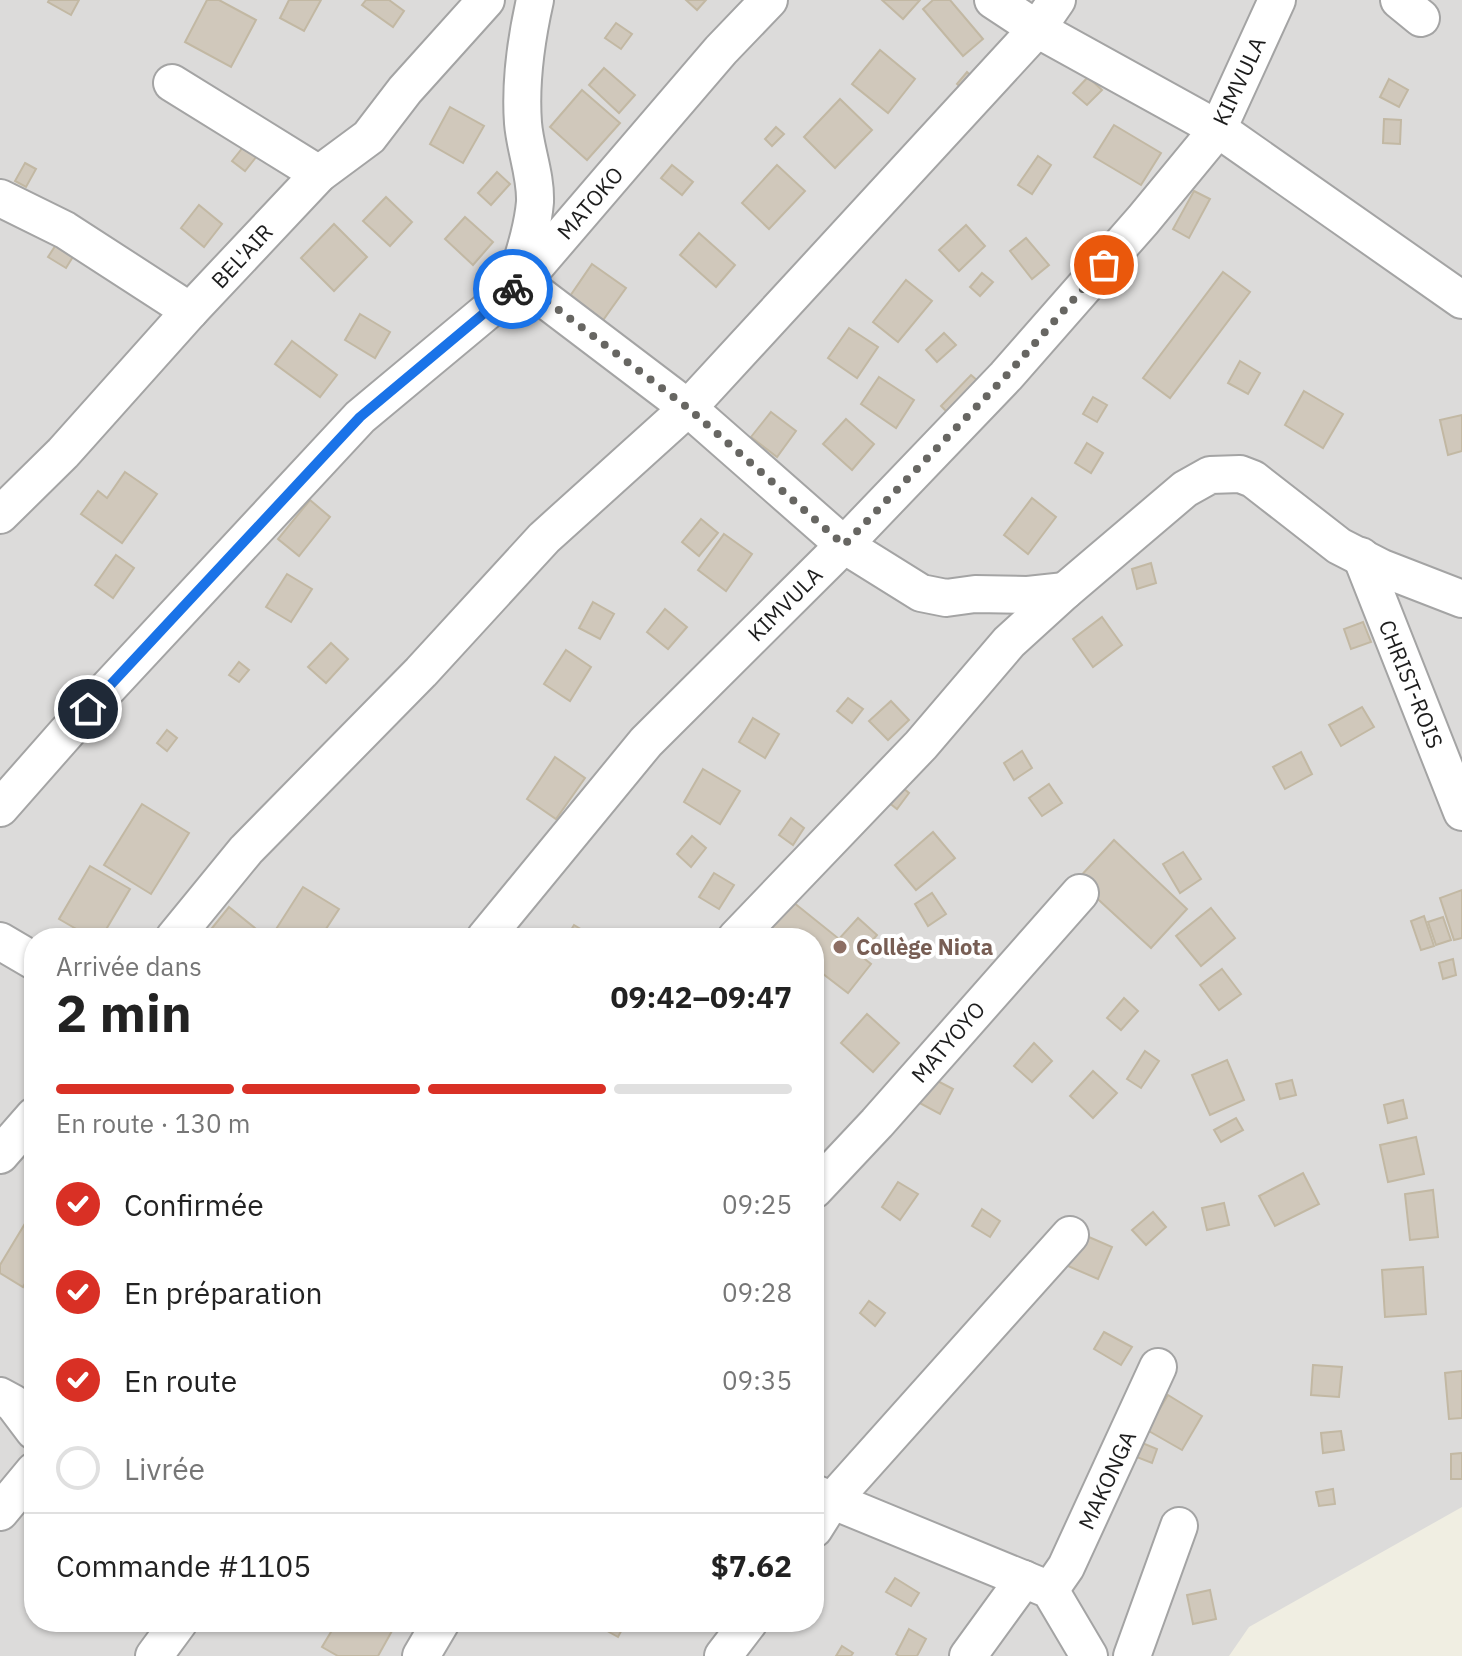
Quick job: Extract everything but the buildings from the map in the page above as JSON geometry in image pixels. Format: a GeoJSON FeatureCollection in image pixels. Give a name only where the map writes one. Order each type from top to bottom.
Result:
{"type":"FeatureCollection","features":[{"type":"Feature","properties":{"kind":"street","name":"BEL'AIR"},"geometry":{"type":"LineString","coordinates":[[0,515],[63,453],[190,311],[319,174],[369,137],[405,90],[486,0]]}},
{"type":"Feature","properties":{"kind":"street"},"geometry":{"type":"LineString","coordinates":[[535,0],[528,34],[522,103],[535,200],[518,274],[522,282],[688,408],[844,545],[921,593],[946,598],[1065,591]]}},
{"type":"Feature","properties":{"kind":"street","name":"MATOKO"},"geometry":{"type":"LineString","coordinates":[[0,808],[360,417],[522,282],[721,50],[769,0]]}},
{"type":"Feature","properties":{"kind":"street"},"geometry":{"type":"LineString","coordinates":[[993,0],[1037,29],[1218,129],[1462,300]]}},
{"type":"Feature","properties":{"kind":"street"},"geometry":{"type":"LineString","coordinates":[[182,928],[246,850],[421,672],[544,538],[688,408],[1037,29],[1057,0]]}},
{"type":"Feature","properties":{"kind":"street","name":"KIMVULA"},"geometry":{"type":"LineString","coordinates":[[493,928],[646,742],[844,545],[1006,376],[1143,220],[1218,129],[1277,0]]}},
{"type":"Feature","properties":{"kind":"street"},"geometry":{"type":"LineString","coordinates":[[172,83],[319,174]]}},
{"type":"Feature","properties":{"kind":"street"},"geometry":{"type":"LineString","coordinates":[[0,198],[65,230],[190,311]]}},
{"type":"Feature","properties":{"kind":"street"},"geometry":{"type":"LineString","coordinates":[[746,928],[921,745],[1009,642],[1185,489],[1210,475],[1240,474],[1253,479],[1339,546],[1382,568],[1462,599]]}},
{"type":"Feature","properties":{"kind":"street","name":"CHRIST-ROIS"},"geometry":{"type":"LineString","coordinates":[[1361,556],[1462,812]]}},
{"type":"Feature","properties":{"kind":"street","name":"MATYOYO"},"geometry":{"type":"LineString","coordinates":[[824,1179],[1080,893]]}},
{"type":"Feature","properties":{"kind":"street"},"geometry":{"type":"LineString","coordinates":[[0,941],[24,955]]}},
{"type":"Feature","properties":{"kind":"street"},"geometry":{"type":"LineString","coordinates":[[0,1155],[24,1127]]}},
{"type":"Feature","properties":{"kind":"street"},"geometry":{"type":"LineString","coordinates":[[824,1504],[1070,1235]]}},
{"type":"Feature","properties":{"kind":"street","name":"MAKONGA"},"geometry":{"type":"LineString","coordinates":[[968,1656],[1037,1584],[1066,1567],[1158,1367]]}},
{"type":"Feature","properties":{"kind":"street"},"geometry":{"type":"LineString","coordinates":[[0,1396],[13,1403],[24,1418]]}},
{"type":"Feature","properties":{"kind":"street"},"geometry":{"type":"LineString","coordinates":[[0,1512],[24,1483]]}},
{"type":"Feature","properties":{"kind":"street"},"geometry":{"type":"LineString","coordinates":[[824,1509],[1037,1584],[1089,1656]]}},
{"type":"Feature","properties":{"kind":"street"},"geometry":{"type":"LineString","coordinates":[[1132,1656],[1179,1526]]}},
{"type":"Feature","properties":{"kind":"street"},"geometry":{"type":"LineString","coordinates":[[154,1656],[172,1632]]}},
{"type":"Feature","properties":{"kind":"street"},"geometry":{"type":"LineString","coordinates":[[421,1656],[435,1632]]}},
{"type":"Feature","properties":{"kind":"street"},"geometry":{"type":"LineString","coordinates":[[723,1656],[741,1632]]}},
{"type":"Feature","properties":{"kind":"shaded area"},"geometry":{"type":"Polygon","coordinates":[[[0,0],[1462,0],[1462,1507],[1249,1627],[1229,1656],[0,1656],[0,0]]]}},
{"type":"Feature","properties":{"kind":"way so far"},"geometry":{"type":"LineString","coordinates":[[513,289],[522,282],[688,408],[844,545],[1006,376],[1104,265]]}},
{"type":"Feature","properties":{"kind":"place","name":"Collège Niota"},"geometry":{"type":"Point","coordinates":[840,947]}},
{"type":"Feature","properties":{"kind":"route"},"geometry":{"type":"LineString","coordinates":[[88,709],[360,417],[513,289]]}}]}
